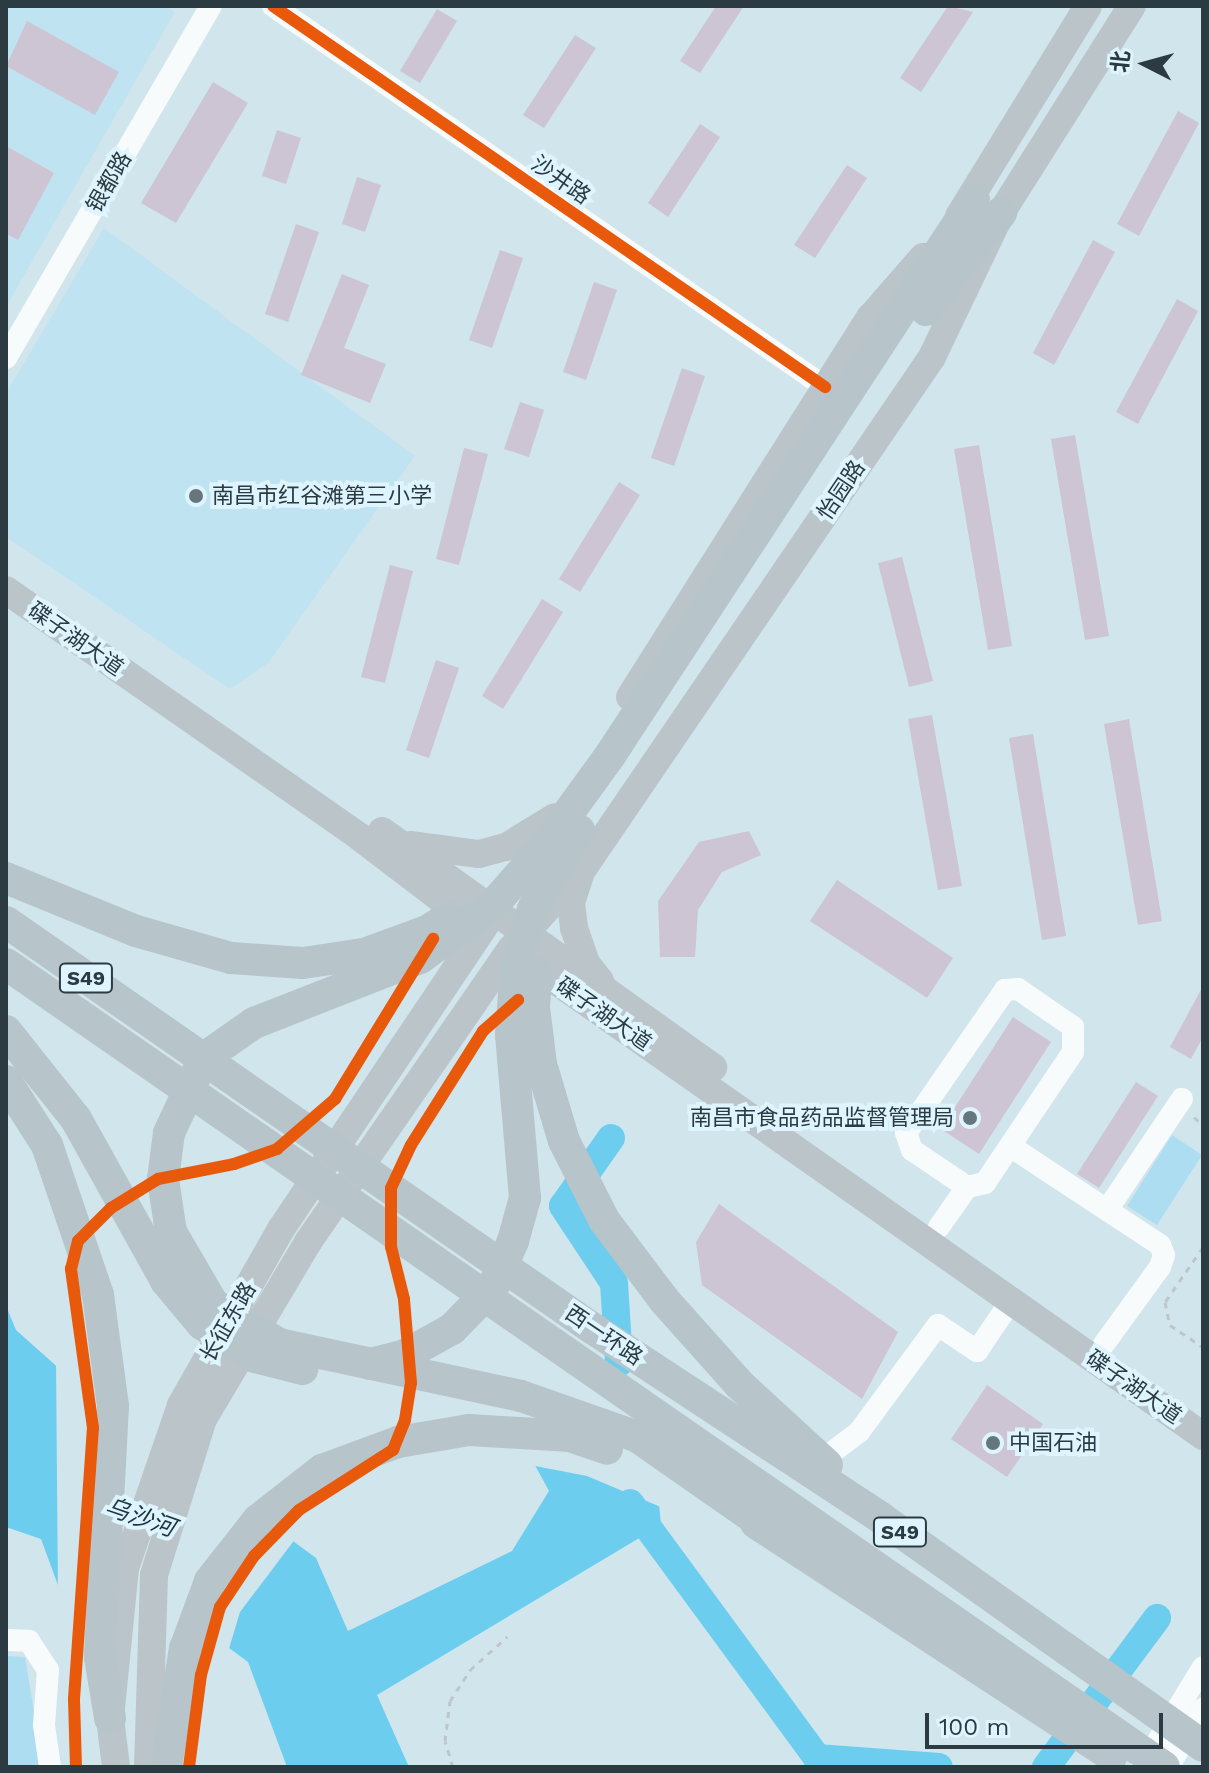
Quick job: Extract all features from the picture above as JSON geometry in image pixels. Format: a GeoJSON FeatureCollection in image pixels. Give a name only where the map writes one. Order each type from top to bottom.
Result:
{"type":"FeatureCollection","features":[{"type":"Feature","properties":{"kind":"highway"},"geometry":{"type":"LineString","coordinates":[[6,1031],[76,1119],[160,1270],[202,1324],[251,1356],[288,1367],[337,1374],[403,1356],[452,1329],[493,1287],[513,1241],[525,1198],[511,1035],[516,965],[533,909],[612,766],[987,206]]}},
{"type":"Feature","properties":{"kind":"highway"},"geometry":{"type":"LineString","coordinates":[[6,878],[136,931],[231,958],[303,963],[364,954],[427,931],[485,895],[612,766]]}},
{"type":"Feature","properties":{"kind":"highway"},"geometry":{"type":"LineString","coordinates":[[612,766],[564,869],[541,938],[534,1007],[541,1064],[564,1141],[604,1220],[664,1300],[740,1385],[881,1518]]}},
{"type":"Feature","properties":{"kind":"highway"},"geometry":{"type":"LineString","coordinates":[[612,766],[494,904],[420,958],[254,1023],[204,1058],[169,1133],[163,1179],[171,1232],[213,1304],[279,1344],[521,1396],[638,1437],[774,1532],[1128,1767]]}},
{"type":"Feature","properties":{"kind":"highway","name":"西一环路"},"geometry":{"type":"LineString","coordinates":[[6,922],[592,1328],[881,1518],[1203,1746]]}},
{"type":"Feature","properties":{"kind":"highway","name":"西一环路"},"geometry":{"type":"LineString","coordinates":[[6,964],[1166,1767]]}},
{"type":"Feature","properties":{"kind":"highway"},"geometry":{"type":"LineString","coordinates":[[6,1081],[47,1145],[98,1295],[113,1406],[100,1657],[110,1718]]}},
{"type":"Feature","properties":{"kind":"highway"},"geometry":{"type":"LineString","coordinates":[[166,1767],[185,1649],[210,1581],[258,1520],[322,1470],[398,1442],[469,1430],[570,1436],[640,1461],[774,1532]]}},
{"type":"Feature","properties":{"kind":"main road","name":"怡园路"},"geometry":{"type":"LineString","coordinates":[[519,940],[584,867],[932,357],[987,206],[1088,6]]}},
{"type":"Feature","properties":{"kind":"main road","name":"怡园路"},"geometry":{"type":"LineString","coordinates":[[488,920],[870,318],[987,206],[1132,6]]}},
{"type":"Feature","properties":{"kind":"main road","name":"碟子湖大道"},"geometry":{"type":"LineString","coordinates":[[6,569],[488,920],[610,994],[1203,1414]]}},
{"type":"Feature","properties":{"kind":"main road","name":"碟子湖大道"},"geometry":{"type":"LineString","coordinates":[[13,600],[397,854]]}},
{"type":"Feature","properties":{"kind":"main road"},"geometry":{"type":"LineString","coordinates":[[426,1012],[433,939],[397,854],[479,854],[506,847],[555,817]]}},
{"type":"Feature","properties":{"kind":"main road"},"geometry":{"type":"LineString","coordinates":[[584,867],[571,903],[574,928],[586,963],[610,994]]}},
{"type":"Feature","properties":{"kind":"main road","name":"长征东路"},"geometry":{"type":"LineString","coordinates":[[116,1767],[110,1718],[125,1568],[192,1412],[281,1229],[488,920]]}},
{"type":"Feature","properties":{"kind":"main road","name":"碟子湖大道"},"geometry":{"type":"LineString","coordinates":[[519,940],[618,1024],[1203,1436]]}},
{"type":"Feature","properties":{"kind":"main road","name":"长征东路"},"geometry":{"type":"LineString","coordinates":[[147,1753],[154,1575],[192,1412],[519,940]]}},
{"type":"Feature","properties":{"kind":"main road"},"geometry":{"type":"LineString","coordinates":[[454,1031],[518,1000],[555,1001],[618,1024]]}},
{"type":"Feature","properties":{"kind":"street","name":"银都路"},"geometry":{"type":"LineString","coordinates":[[6,358],[211,6]]}},
{"type":"Feature","properties":{"kind":"street","name":"沙井路"},"geometry":{"type":"LineString","coordinates":[[273,6],[825,387]]}},
{"type":"Feature","properties":{"kind":"street"},"geometry":{"type":"LineString","coordinates":[[939,1227],[967,1187],[985,1183],[1073,1052],[1076,1038],[1073,1027],[1018,989],[1005,990],[906,1133],[912,1150],[967,1187]]}},
{"type":"Feature","properties":{"kind":"street"},"geometry":{"type":"LineString","coordinates":[[1107,1210],[1182,1099]]}},
{"type":"Feature","properties":{"kind":"street"},"geometry":{"type":"LineString","coordinates":[[1010,1146],[1160,1245],[1164,1255],[1104,1344]]}},
{"type":"Feature","properties":{"kind":"street"},"geometry":{"type":"LineString","coordinates":[[835,1450],[859,1432],[938,1325],[977,1351],[1011,1301]]}},
{"type":"Feature","properties":{"kind":"street"},"geometry":{"type":"LineString","coordinates":[[6,1640],[29,1641],[48,1670],[44,1725],[50,1767]]}},
{"type":"Feature","properties":{"kind":"street"},"geometry":{"type":"LineString","coordinates":[[1142,1767],[1203,1667]]}},
{"type":"Feature","properties":{"kind":"street"},"geometry":{"type":"LineString","coordinates":[[1166,1767],[1203,1709]]}},
{"type":"Feature","properties":{"kind":"path"},"geometry":{"type":"LineString","coordinates":[[1203,1247],[1165,1302],[1170,1325],[1203,1347]]}},
{"type":"Feature","properties":{"kind":"path"},"geometry":{"type":"LineString","coordinates":[[453,1767],[445,1741],[450,1701],[470,1670],[507,1637]]}},
{"type":"Feature","properties":{"kind":"shaded area"},"geometry":{"type":"Polygon","coordinates":[[[6,6],[164,6],[175,12],[6,307],[6,6]]]}},
{"type":"Feature","properties":{"kind":"shaded area","name":"南昌市红谷滩第三小学"},"geometry":{"type":"Polygon","coordinates":[[[104,228],[415,456],[268,663],[230,689],[6,537],[6,393],[104,228]]]}},
{"type":"Feature","properties":{"kind":"shaded area"},"geometry":{"type":"Polygon","coordinates":[[[1172,1135],[1202,1155],[1157,1225],[1127,1206],[1172,1135]]]}},
{"type":"Feature","properties":{"kind":"shaded area"},"geometry":{"type":"Polygon","coordinates":[[[6,1656],[25,1657],[43,1767],[6,1767],[6,1656]]]}},
{"type":"Feature","properties":{"kind":"water","name":"乌沙河"},"geometry":{"type":"Polygon","coordinates":[[[6,1306],[16,1330],[62,1371],[316,1558],[348,1631],[512,1551],[549,1491],[507,1414],[643,1338],[661,1525],[377,1695],[409,1767],[287,1767],[248,1662],[217,1639],[62,1596],[41,1539],[6,1527],[6,1306]]]}},
{"type":"Feature","properties":{"kind":"pier"},"geometry":{"type":"Polygon","coordinates":[[[645,1335],[663,1508],[587,1476],[530,1465],[503,1416],[645,1335]]]}},
{"type":"Feature","properties":{"kind":"pier"},"geometry":{"type":"Polygon","coordinates":[[[56,1360],[97,1393],[159,1429],[296,1538],[240,1612],[228,1652],[216,1643],[58,1598],[56,1360]]]}},
{"type":"Feature","properties":{"kind":"building"},"geometry":{"type":"Polygon","coordinates":[[[716,6],[744,6],[700,73],[680,61],[716,6]]]}},
{"type":"Feature","properties":{"kind":"building"},"geometry":{"type":"Polygon","coordinates":[[[948,6],[973,12],[921,92],[900,78],[948,6]]]}},
{"type":"Feature","properties":{"kind":"building"},"geometry":{"type":"Polygon","coordinates":[[[437,9],[457,21],[420,83],[400,71],[437,9]]]}},
{"type":"Feature","properties":{"kind":"building"},"geometry":{"type":"Polygon","coordinates":[[[27,21],[119,72],[95,115],[6,66],[27,21]]]}},
{"type":"Feature","properties":{"kind":"building"},"geometry":{"type":"Polygon","coordinates":[[[575,35],[596,48],[544,128],[523,115],[575,35]]]}},
{"type":"Feature","properties":{"kind":"building"},"geometry":{"type":"Polygon","coordinates":[[[213,82],[248,103],[176,223],[141,203],[213,82]]]}},
{"type":"Feature","properties":{"kind":"building"},"geometry":{"type":"Polygon","coordinates":[[[1178,111],[1199,123],[1139,236],[1117,224],[1178,111]]]}},
{"type":"Feature","properties":{"kind":"building"},"geometry":{"type":"Polygon","coordinates":[[[700,124],[720,137],[668,217],[648,203],[700,124]]]}},
{"type":"Feature","properties":{"kind":"building"},"geometry":{"type":"Polygon","coordinates":[[[277,130],[301,138],[286,184],[262,176],[277,130]]]}},
{"type":"Feature","properties":{"kind":"building"},"geometry":{"type":"Polygon","coordinates":[[[6,146],[54,173],[18,240],[6,234],[6,146]]]}},
{"type":"Feature","properties":{"kind":"building"},"geometry":{"type":"Polygon","coordinates":[[[847,165],[867,178],[815,258],[794,245],[847,165]]]}},
{"type":"Feature","properties":{"kind":"building"},"geometry":{"type":"Polygon","coordinates":[[[357,177],[381,185],[365,232],[342,224],[357,177]]]}},
{"type":"Feature","properties":{"kind":"building"},"geometry":{"type":"Polygon","coordinates":[[[296,224],[319,232],[288,322],[265,314],[296,224]]]}},
{"type":"Feature","properties":{"kind":"building"},"geometry":{"type":"Polygon","coordinates":[[[1093,240],[1115,252],[1054,365],[1033,353],[1093,240]]]}},
{"type":"Feature","properties":{"kind":"building"},"geometry":{"type":"Polygon","coordinates":[[[500,250],[523,258],[492,348],[469,340],[500,250]]]}},
{"type":"Feature","properties":{"kind":"building"},"geometry":{"type":"Polygon","coordinates":[[[342,274],[369,285],[344,348],[386,364],[370,403],[301,375],[342,274]]]}},
{"type":"Feature","properties":{"kind":"building"},"geometry":{"type":"Polygon","coordinates":[[[594,282],[617,290],[586,380],[563,372],[594,282]]]}},
{"type":"Feature","properties":{"kind":"building"},"geometry":{"type":"Polygon","coordinates":[[[1177,299],[1198,311],[1138,424],[1116,412],[1177,299]]]}},
{"type":"Feature","properties":{"kind":"building"},"geometry":{"type":"Polygon","coordinates":[[[682,368],[705,376],[674,466],[651,458],[682,368]]]}},
{"type":"Feature","properties":{"kind":"building"},"geometry":{"type":"Polygon","coordinates":[[[520,402],[544,410],[529,457],[504,449],[520,402]]]}},
{"type":"Feature","properties":{"kind":"building"},"geometry":{"type":"Polygon","coordinates":[[[1075,435],[1109,636],[1085,640],[1051,439],[1075,435]]]}},
{"type":"Feature","properties":{"kind":"building"},"geometry":{"type":"Polygon","coordinates":[[[979,445],[1012,646],[988,650],[954,449],[979,445]]]}},
{"type":"Feature","properties":{"kind":"building"},"geometry":{"type":"Polygon","coordinates":[[[464,448],[488,454],[459,565],[436,559],[464,448]]]}},
{"type":"Feature","properties":{"kind":"building"},"geometry":{"type":"Polygon","coordinates":[[[619,482],[640,495],[580,592],[559,579],[619,482]]]}},
{"type":"Feature","properties":{"kind":"building"},"geometry":{"type":"Polygon","coordinates":[[[902,557],[933,681],[909,687],[878,563],[902,557]]]}},
{"type":"Feature","properties":{"kind":"building"},"geometry":{"type":"Polygon","coordinates":[[[390,565],[413,571],[385,683],[361,677],[390,565]]]}},
{"type":"Feature","properties":{"kind":"building"},"geometry":{"type":"Polygon","coordinates":[[[542,599],[563,612],[503,709],[482,696],[542,599]]]}},
{"type":"Feature","properties":{"kind":"building"},"geometry":{"type":"Polygon","coordinates":[[[436,660],[459,668],[429,758],[406,750],[436,660]]]}},
{"type":"Feature","properties":{"kind":"building"},"geometry":{"type":"Polygon","coordinates":[[[932,715],[962,886],[938,890],[908,719],[932,715]]]}},
{"type":"Feature","properties":{"kind":"building"},"geometry":{"type":"Polygon","coordinates":[[[1129,719],[1162,921],[1138,925],[1104,724],[1129,719]]]}},
{"type":"Feature","properties":{"kind":"building"},"geometry":{"type":"Polygon","coordinates":[[[1033,734],[1066,936],[1042,940],[1009,738],[1033,734]]]}},
{"type":"Feature","properties":{"kind":"building"},"geometry":{"type":"Polygon","coordinates":[[[749,831],[761,855],[722,872],[698,910],[695,957],[660,957],[658,901],[699,842],[749,831]]]}},
{"type":"Feature","properties":{"kind":"building"},"geometry":{"type":"Polygon","coordinates":[[[837,880],[953,958],[927,998],[810,921],[837,880]]]}},
{"type":"Feature","properties":{"kind":"building"},"geometry":{"type":"Polygon","coordinates":[[[1203,986],[1203,1037],[1191,1059],[1170,1047],[1203,986]]]}},
{"type":"Feature","properties":{"kind":"building"},"geometry":{"type":"Polygon","coordinates":[[[1013,1017],[1051,1042],[979,1154],[941,1129],[1013,1017]]]}},
{"type":"Feature","properties":{"kind":"building"},"geometry":{"type":"Polygon","coordinates":[[[1136,1082],[1158,1096],[1099,1188],[1077,1174],[1136,1082]]]}},
{"type":"Feature","properties":{"kind":"building"},"geometry":{"type":"Polygon","coordinates":[[[719,1204],[898,1332],[862,1399],[702,1285],[696,1242],[719,1204]]]}},
{"type":"Feature","properties":{"kind":"building"},"geometry":{"type":"Polygon","coordinates":[[[987,1385],[1043,1424],[1007,1477],[951,1439],[987,1385]]]}},
{"type":"Feature","properties":{"kind":"waterway"},"geometry":{"type":"LineString","coordinates":[[611,1138],[563,1206],[614,1283],[619,1363]]}},
{"type":"Feature","properties":{"kind":"waterway"},"geometry":{"type":"LineString","coordinates":[[630,1503],[817,1758],[939,1767]]}},
{"type":"Feature","properties":{"kind":"waterway"},"geometry":{"type":"LineString","coordinates":[[1046,1767],[1157,1618]]}},
{"type":"Feature","properties":{"kind":"cycle path"},"geometry":{"type":"LineString","coordinates":[[273,6],[825,387]]}},
{"type":"Feature","properties":{"kind":"cycle path"},"geometry":{"type":"LineString","coordinates":[[76,1767],[74,1699],[93,1428],[71,1269],[78,1241],[111,1208],[158,1179],[234,1164],[277,1149],[335,1099],[433,939]]}},
{"type":"Feature","properties":{"kind":"cycle path"},"geometry":{"type":"LineString","coordinates":[[189,1767],[201,1675],[220,1607],[254,1556],[299,1510],[393,1450],[405,1420],[411,1383],[404,1299],[391,1247],[391,1188],[411,1145],[483,1031],[518,1000]]}},
{"type":"Feature","properties":{"kind":"place","name":"南昌市红谷滩第三小学"},"geometry":{"type":"Point","coordinates":[196,496]}},
{"type":"Feature","properties":{"kind":"place","name":"南昌市食品药品监督管理局"},"geometry":{"type":"Point","coordinates":[970,1118]}},
{"type":"Feature","properties":{"kind":"place","name":"中国石油"},"geometry":{"type":"Point","coordinates":[993,1443]}}]}
